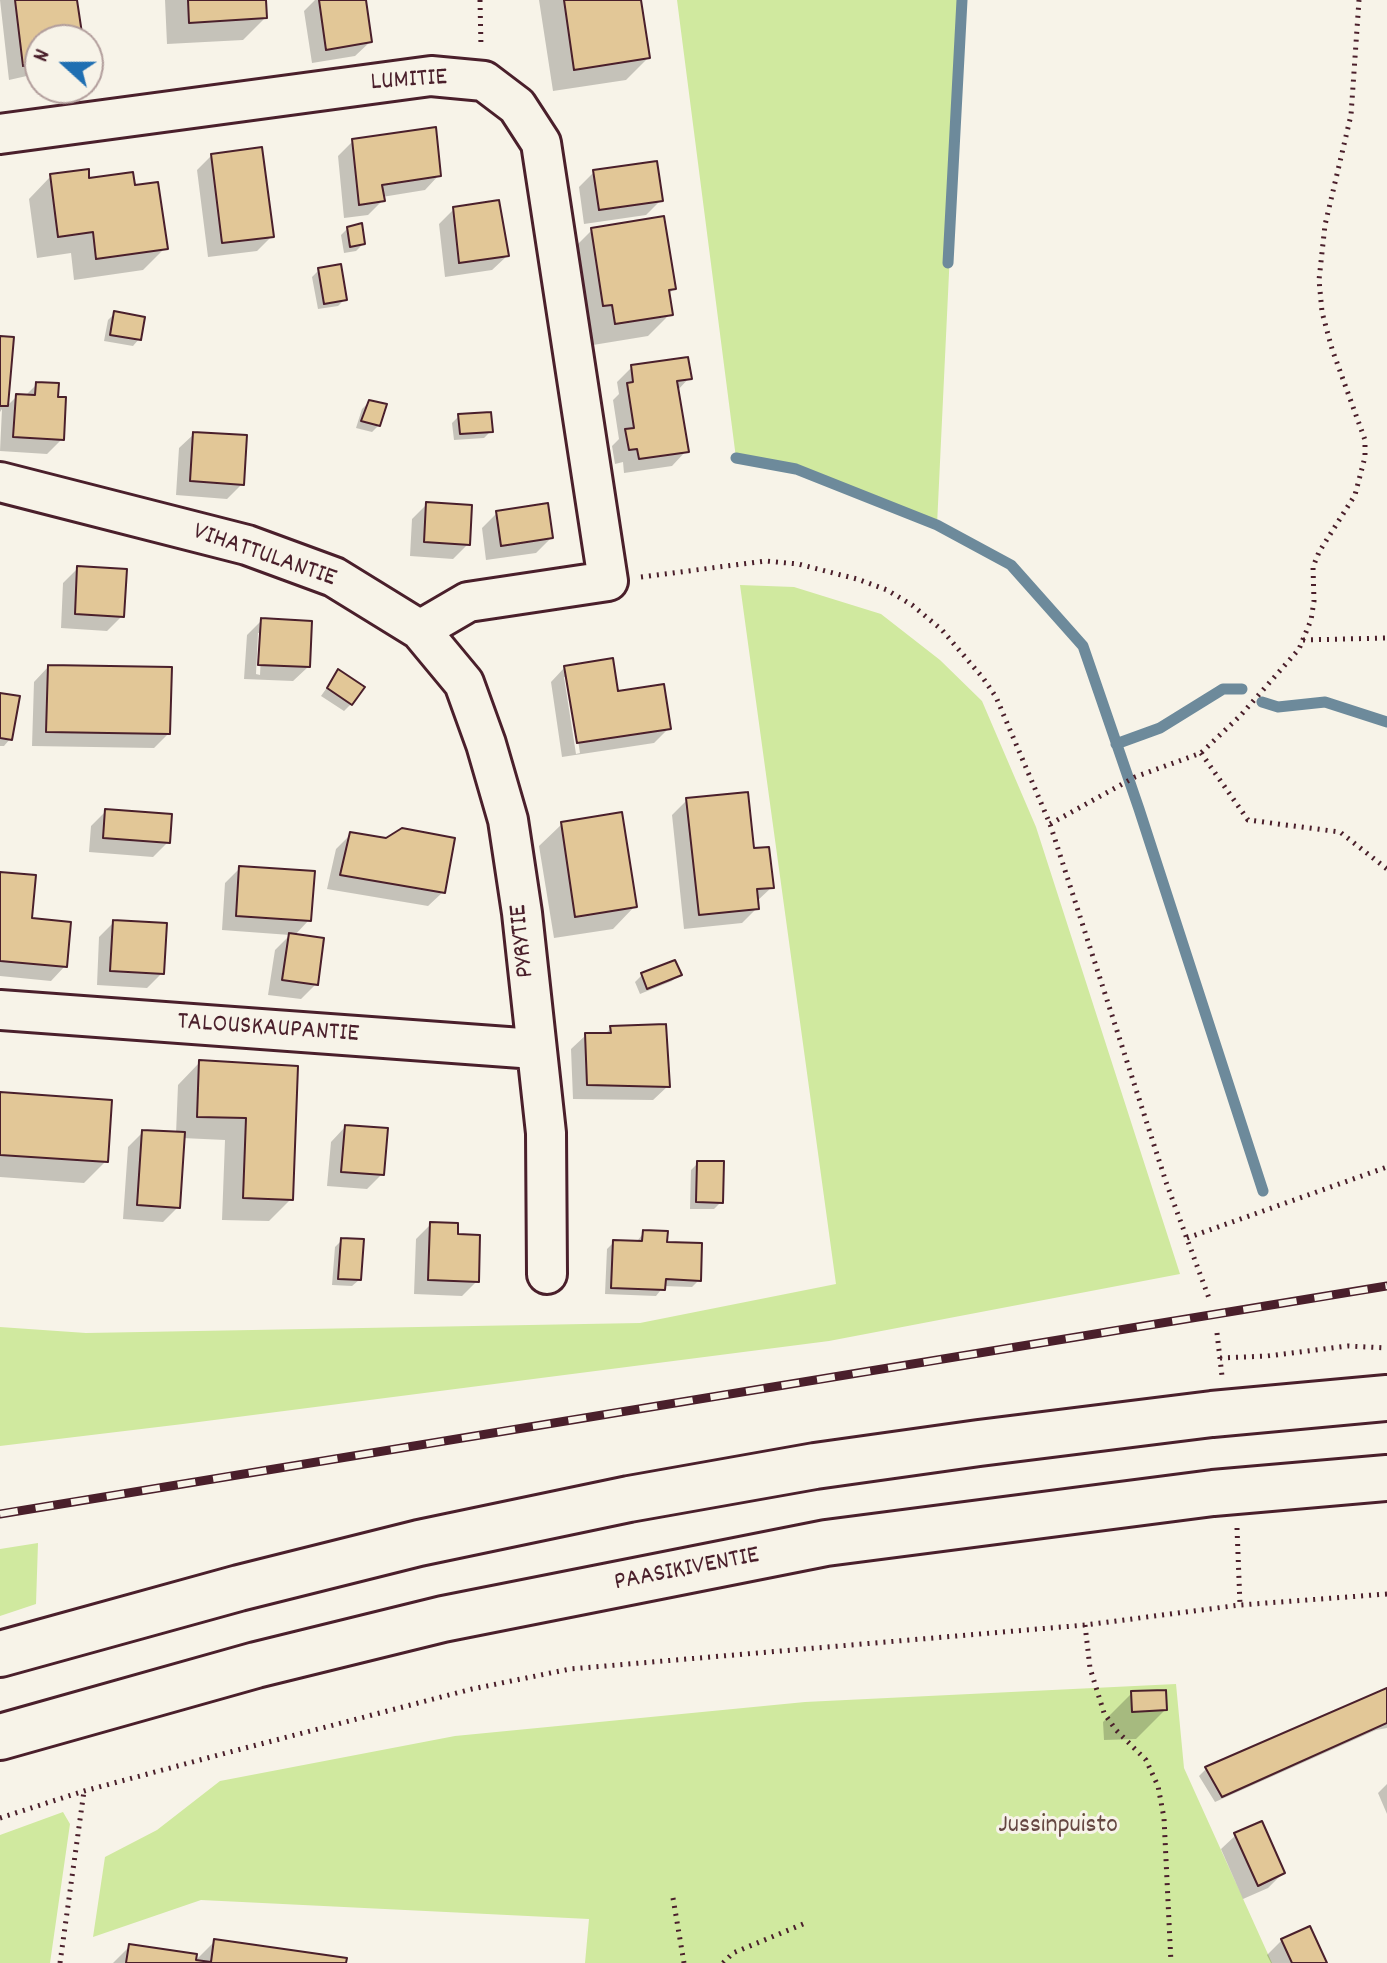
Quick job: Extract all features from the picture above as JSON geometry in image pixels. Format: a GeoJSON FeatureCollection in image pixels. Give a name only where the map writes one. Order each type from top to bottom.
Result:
{"type":"FeatureCollection","features":[{"type":"Feature","properties":{"kind":"highway"},"geometry":{"type":"LineString","coordinates":[[0,1654],[389,1550],[629,1499],[815,1466],[979,1443],[1212,1414],[1387,1398]]}},
{"type":"Feature","properties":{"kind":"highway","name":"PAASIKIVENTIE"},"geometry":{"type":"LineString","coordinates":[[0,1737],[241,1669],[443,1619],[826,1543],[1213,1493],[1387,1478]]}},
{"type":"Feature","properties":{"kind":"street","name":"LUMITIE"},"geometry":{"type":"LineString","coordinates":[[0,134],[431,76],[484,81],[517,106],[541,143],[608,581]]}},
{"type":"Feature","properties":{"kind":"street","name":"VIHATTULANTIE"},"geometry":{"type":"LineString","coordinates":[[0,482],[247,545],[334,577],[420,630]]}},
{"type":"Feature","properties":{"kind":"street"},"geometry":{"type":"LineString","coordinates":[[420,630],[468,602],[608,581]]}},
{"type":"Feature","properties":{"kind":"street","name":"PYRYTIE"},"geometry":{"type":"LineString","coordinates":[[420,630],[464,683],[508,820],[522,913],[546,1133],[547,1274]]}},
{"type":"Feature","properties":{"kind":"street","name":"TALOUSKAUPANTIE"},"geometry":{"type":"LineString","coordinates":[[0,1010],[535,1049]]}},
{"type":"Feature","properties":{"kind":"path"},"geometry":{"type":"LineString","coordinates":[[1050,824],[1135,777],[1201,753],[1240,716],[1299,649],[1311,620],[1313,567],[1355,495],[1365,457],[1365,440],[1322,312],[1319,280],[1325,225],[1351,115],[1359,0]]}},
{"type":"Feature","properties":{"kind":"path"},"geometry":{"type":"LineString","coordinates":[[608,581],[766,561],[822,569],[887,590],[912,605],[942,630],[996,697],[1050,824],[1166,1182],[1210,1301]]}},
{"type":"Feature","properties":{"kind":"path"},"geometry":{"type":"LineString","coordinates":[[1303,640],[1387,638]]}},
{"type":"Feature","properties":{"kind":"path"},"geometry":{"type":"LineString","coordinates":[[1201,753],[1248,820],[1340,832],[1387,869]]}},
{"type":"Feature","properties":{"kind":"path"},"geometry":{"type":"LineString","coordinates":[[1187,1238],[1387,1167]]}},
{"type":"Feature","properties":{"kind":"path"},"geometry":{"type":"LineString","coordinates":[[1217,1333],[1223,1385]]}},
{"type":"Feature","properties":{"kind":"path"},"geometry":{"type":"LineString","coordinates":[[1220,1358],[1348,1346],[1387,1348]]}},
{"type":"Feature","properties":{"kind":"path"},"geometry":{"type":"LineString","coordinates":[[1236,1519],[1240,1605]]}},
{"type":"Feature","properties":{"kind":"path"},"geometry":{"type":"LineString","coordinates":[[0,1818],[84,1791],[472,1689],[570,1669],[1085,1625],[1240,1605],[1387,1594]]}},
{"type":"Feature","properties":{"kind":"path"},"geometry":{"type":"LineString","coordinates":[[1085,1625],[1090,1668],[1104,1713],[1146,1760],[1158,1786],[1164,1818],[1171,1963]]}},
{"type":"Feature","properties":{"kind":"path"},"geometry":{"type":"LineString","coordinates":[[60,1963],[84,1791]]}},
{"type":"Feature","properties":{"kind":"path"},"geometry":{"type":"LineString","coordinates":[[673,1898],[684,1963]]}},
{"type":"Feature","properties":{"kind":"path"},"geometry":{"type":"LineString","coordinates":[[723,1963],[733,1953],[808,1922]]}},
{"type":"Feature","properties":{"kind":"green space"},"geometry":{"type":"Polygon","coordinates":[[[677,0],[962,0],[937,525],[796,469],[736,458],[677,0]]]}},
{"type":"Feature","properties":{"kind":"green space"},"geometry":{"type":"Polygon","coordinates":[[[740,585],[794,587],[881,614],[940,660],[982,701],[1036,827],[1180,1274],[829,1341],[0,1446],[0,1327],[86,1333],[640,1323],[836,1284],[740,585]]]}},
{"type":"Feature","properties":{"kind":"green space"},"geometry":{"type":"Polygon","coordinates":[[[38,1543],[36,1604],[0,1616],[0,1549],[38,1543]]]}},
{"type":"Feature","properties":{"kind":"green space","name":"Jussinpuisto"},"geometry":{"type":"Polygon","coordinates":[[[1176,1684],[1184,1768],[1272,1963],[585,1963],[589,1919],[201,1900],[93,1937],[105,1857],[157,1830],[220,1781],[455,1736],[805,1702],[1176,1684]]]}},
{"type":"Feature","properties":{"kind":"green space"},"geometry":{"type":"Polygon","coordinates":[[[63,1812],[70,1824],[50,1963],[0,1963],[0,1835],[63,1812]]]}},
{"type":"Feature","properties":{"kind":"building"},"geometry":{"type":"Polygon","coordinates":[[[15,0],[77,0],[81,24],[24,24],[23,66],[15,0]]]}},
{"type":"Feature","properties":{"kind":"building"},"geometry":{"type":"Polygon","coordinates":[[[188,0],[266,0],[267,18],[189,23],[188,0]]]}},
{"type":"Feature","properties":{"kind":"building"},"geometry":{"type":"Polygon","coordinates":[[[319,0],[366,0],[372,42],[326,50],[319,0]]]}},
{"type":"Feature","properties":{"kind":"building"},"geometry":{"type":"Polygon","coordinates":[[[564,0],[641,0],[650,58],[574,70],[564,0]]]}},
{"type":"Feature","properties":{"kind":"building"},"geometry":{"type":"Polygon","coordinates":[[[436,127],[441,176],[382,185],[385,201],[359,205],[352,139],[436,127]]]}},
{"type":"Feature","properties":{"kind":"building"},"geometry":{"type":"Polygon","coordinates":[[[262,147],[274,237],[222,243],[211,154],[262,147]]]}},
{"type":"Feature","properties":{"kind":"building"},"geometry":{"type":"Polygon","coordinates":[[[657,161],[663,201],[599,210],[593,170],[657,161]]]}},
{"type":"Feature","properties":{"kind":"building"},"geometry":{"type":"Polygon","coordinates":[[[89,169],[89,178],[133,172],[135,185],[158,182],[168,249],[96,259],[93,232],[58,237],[50,174],[89,169]]]}},
{"type":"Feature","properties":{"kind":"building"},"geometry":{"type":"Polygon","coordinates":[[[499,200],[509,256],[459,263],[453,207],[499,200]]]}},
{"type":"Feature","properties":{"kind":"building"},"geometry":{"type":"Polygon","coordinates":[[[664,216],[676,289],[669,290],[673,315],[615,324],[612,305],[603,306],[591,228],[664,216]]]}},
{"type":"Feature","properties":{"kind":"building"},"geometry":{"type":"Polygon","coordinates":[[[362,223],[365,244],[350,247],[347,227],[362,223]]]}},
{"type":"Feature","properties":{"kind":"building"},"geometry":{"type":"Polygon","coordinates":[[[341,264],[347,300],[324,304],[318,268],[341,264]]]}},
{"type":"Feature","properties":{"kind":"building"},"geometry":{"type":"Polygon","coordinates":[[[114,311],[145,317],[141,340],[110,335],[114,311]]]}},
{"type":"Feature","properties":{"kind":"building"},"geometry":{"type":"Polygon","coordinates":[[[0,336],[14,337],[8,406],[0,406],[0,336]]]}},
{"type":"Feature","properties":{"kind":"building"},"geometry":{"type":"Polygon","coordinates":[[[688,357],[692,379],[677,381],[689,452],[639,459],[637,449],[629,450],[625,429],[634,428],[627,383],[633,382],[631,365],[688,357]]]}},
{"type":"Feature","properties":{"kind":"building"},"geometry":{"type":"Polygon","coordinates":[[[36,382],[59,383],[58,397],[66,397],[64,440],[13,437],[16,394],[35,395],[36,382]]]}},
{"type":"Feature","properties":{"kind":"building"},"geometry":{"type":"Polygon","coordinates":[[[369,400],[387,404],[380,426],[361,421],[369,400]]]}},
{"type":"Feature","properties":{"kind":"building"},"geometry":{"type":"Polygon","coordinates":[[[491,412],[493,432],[460,434],[458,414],[491,412]]]}},
{"type":"Feature","properties":{"kind":"building"},"geometry":{"type":"Polygon","coordinates":[[[193,432],[247,435],[244,485],[190,481],[193,432]]]}},
{"type":"Feature","properties":{"kind":"building"},"geometry":{"type":"Polygon","coordinates":[[[426,502],[472,505],[470,545],[424,542],[426,502]]]}},
{"type":"Feature","properties":{"kind":"building"},"geometry":{"type":"Polygon","coordinates":[[[548,503],[553,538],[501,546],[496,511],[548,503]]]}},
{"type":"Feature","properties":{"kind":"building"},"geometry":{"type":"Polygon","coordinates":[[[77,566],[127,569],[124,617],[75,614],[77,566]]]}},
{"type":"Feature","properties":{"kind":"building"},"geometry":{"type":"Polygon","coordinates":[[[261,618],[312,621],[310,667],[258,665],[261,618]]]}},
{"type":"Feature","properties":{"kind":"building"},"geometry":{"type":"Polygon","coordinates":[[[613,658],[618,691],[664,684],[671,729],[577,743],[564,666],[613,658]]]}},
{"type":"Feature","properties":{"kind":"building"},"geometry":{"type":"Polygon","coordinates":[[[48,665],[172,667],[170,734],[46,732],[48,665]]]}},
{"type":"Feature","properties":{"kind":"building"},"geometry":{"type":"Polygon","coordinates":[[[338,669],[365,687],[352,705],[327,688],[338,669]]]}},
{"type":"Feature","properties":{"kind":"building"},"geometry":{"type":"Polygon","coordinates":[[[0,693],[20,696],[12,740],[0,738],[0,693]]]}},
{"type":"Feature","properties":{"kind":"building"},"geometry":{"type":"Polygon","coordinates":[[[748,792],[754,848],[769,847],[774,888],[757,889],[759,909],[699,915],[686,798],[748,792]]]}},
{"type":"Feature","properties":{"kind":"building"},"geometry":{"type":"Polygon","coordinates":[[[105,809],[172,814],[170,843],[103,838],[105,809]]]}},
{"type":"Feature","properties":{"kind":"building"},"geometry":{"type":"Polygon","coordinates":[[[622,812],[637,907],[575,917],[561,822],[622,812]]]}},
{"type":"Feature","properties":{"kind":"building"},"geometry":{"type":"Polygon","coordinates":[[[402,828],[455,838],[445,893],[340,875],[350,832],[386,838],[402,828]]]}},
{"type":"Feature","properties":{"kind":"building"},"geometry":{"type":"Polygon","coordinates":[[[239,866],[315,871],[311,921],[236,916],[239,866]]]}},
{"type":"Feature","properties":{"kind":"building"},"geometry":{"type":"Polygon","coordinates":[[[0,872],[36,875],[32,918],[71,922],[67,967],[0,961],[0,872]]]}},
{"type":"Feature","properties":{"kind":"building"},"geometry":{"type":"Polygon","coordinates":[[[113,920],[167,923],[164,974],[110,971],[113,920]]]}},
{"type":"Feature","properties":{"kind":"building"},"geometry":{"type":"Polygon","coordinates":[[[289,933],[324,938],[318,985],[282,980],[289,933]]]}},
{"type":"Feature","properties":{"kind":"building"},"geometry":{"type":"Polygon","coordinates":[[[675,960],[682,975],[647,989],[641,973],[675,960]]]}},
{"type":"Feature","properties":{"kind":"building"},"geometry":{"type":"Polygon","coordinates":[[[666,1024],[670,1087],[587,1085],[585,1033],[611,1033],[610,1026],[666,1024]]]}},
{"type":"Feature","properties":{"kind":"building"},"geometry":{"type":"Polygon","coordinates":[[[199,1060],[298,1066],[293,1200],[243,1198],[246,1118],[197,1117],[199,1060]]]}},
{"type":"Feature","properties":{"kind":"building"},"geometry":{"type":"Polygon","coordinates":[[[0,1092],[112,1100],[108,1162],[0,1155],[0,1092]]]}},
{"type":"Feature","properties":{"kind":"building"},"geometry":{"type":"Polygon","coordinates":[[[345,1125],[388,1128],[384,1175],[341,1172],[345,1125]]]}},
{"type":"Feature","properties":{"kind":"building"},"geometry":{"type":"Polygon","coordinates":[[[142,1130],[185,1132],[180,1208],[137,1205],[142,1130]]]}},
{"type":"Feature","properties":{"kind":"building"},"geometry":{"type":"Polygon","coordinates":[[[697,1161],[724,1161],[723,1203],[696,1202],[697,1161]]]}},
{"type":"Feature","properties":{"kind":"building"},"geometry":{"type":"Polygon","coordinates":[[[430,1222],[458,1223],[458,1234],[480,1235],[479,1282],[428,1280],[430,1222]]]}},
{"type":"Feature","properties":{"kind":"building"},"geometry":{"type":"Polygon","coordinates":[[[643,1230],[668,1231],[667,1242],[702,1243],[701,1281],[666,1279],[665,1290],[611,1288],[613,1240],[642,1241],[643,1230]]]}},
{"type":"Feature","properties":{"kind":"building"},"geometry":{"type":"Polygon","coordinates":[[[341,1238],[364,1239],[361,1280],[338,1279],[341,1238]]]}},
{"type":"Feature","properties":{"kind":"building"},"geometry":{"type":"Polygon","coordinates":[[[1387,1688],[1387,1723],[1222,1797],[1205,1767],[1387,1688]]]}},
{"type":"Feature","properties":{"kind":"building"},"geometry":{"type":"Polygon","coordinates":[[[1166,1690],[1167,1710],[1132,1712],[1131,1691],[1166,1690]]]}},
{"type":"Feature","properties":{"kind":"building"},"geometry":{"type":"Polygon","coordinates":[[[1262,1821],[1285,1873],[1258,1886],[1234,1833],[1262,1821]]]}},
{"type":"Feature","properties":{"kind":"building"},"geometry":{"type":"Polygon","coordinates":[[[1310,1926],[1327,1963],[1292,1963],[1281,1939],[1310,1926]]]}},
{"type":"Feature","properties":{"kind":"building"},"geometry":{"type":"Polygon","coordinates":[[[214,1939],[347,1958],[346,1963],[126,1963],[129,1944],[197,1954],[196,1960],[211,1962],[214,1939]]]}},
{"type":"Feature","properties":{"kind":"waterway"},"geometry":{"type":"LineString","coordinates":[[948,263],[962,0]]}},
{"type":"Feature","properties":{"kind":"waterway"},"geometry":{"type":"LineString","coordinates":[[736,458],[796,469],[937,525],[1011,565],[1083,646],[1263,1191]]}},
{"type":"Feature","properties":{"kind":"waterway"},"geometry":{"type":"LineString","coordinates":[[1116,744],[1160,728],[1223,689],[1242,689]]}},
{"type":"Feature","properties":{"kind":"waterway"},"geometry":{"type":"LineString","coordinates":[[1262,702],[1278,707],[1325,702],[1387,722]]}},
{"type":"Feature","properties":{"kind":"railway"},"geometry":{"type":"LineString","coordinates":[[0,1514],[1387,1286]]}}]}
